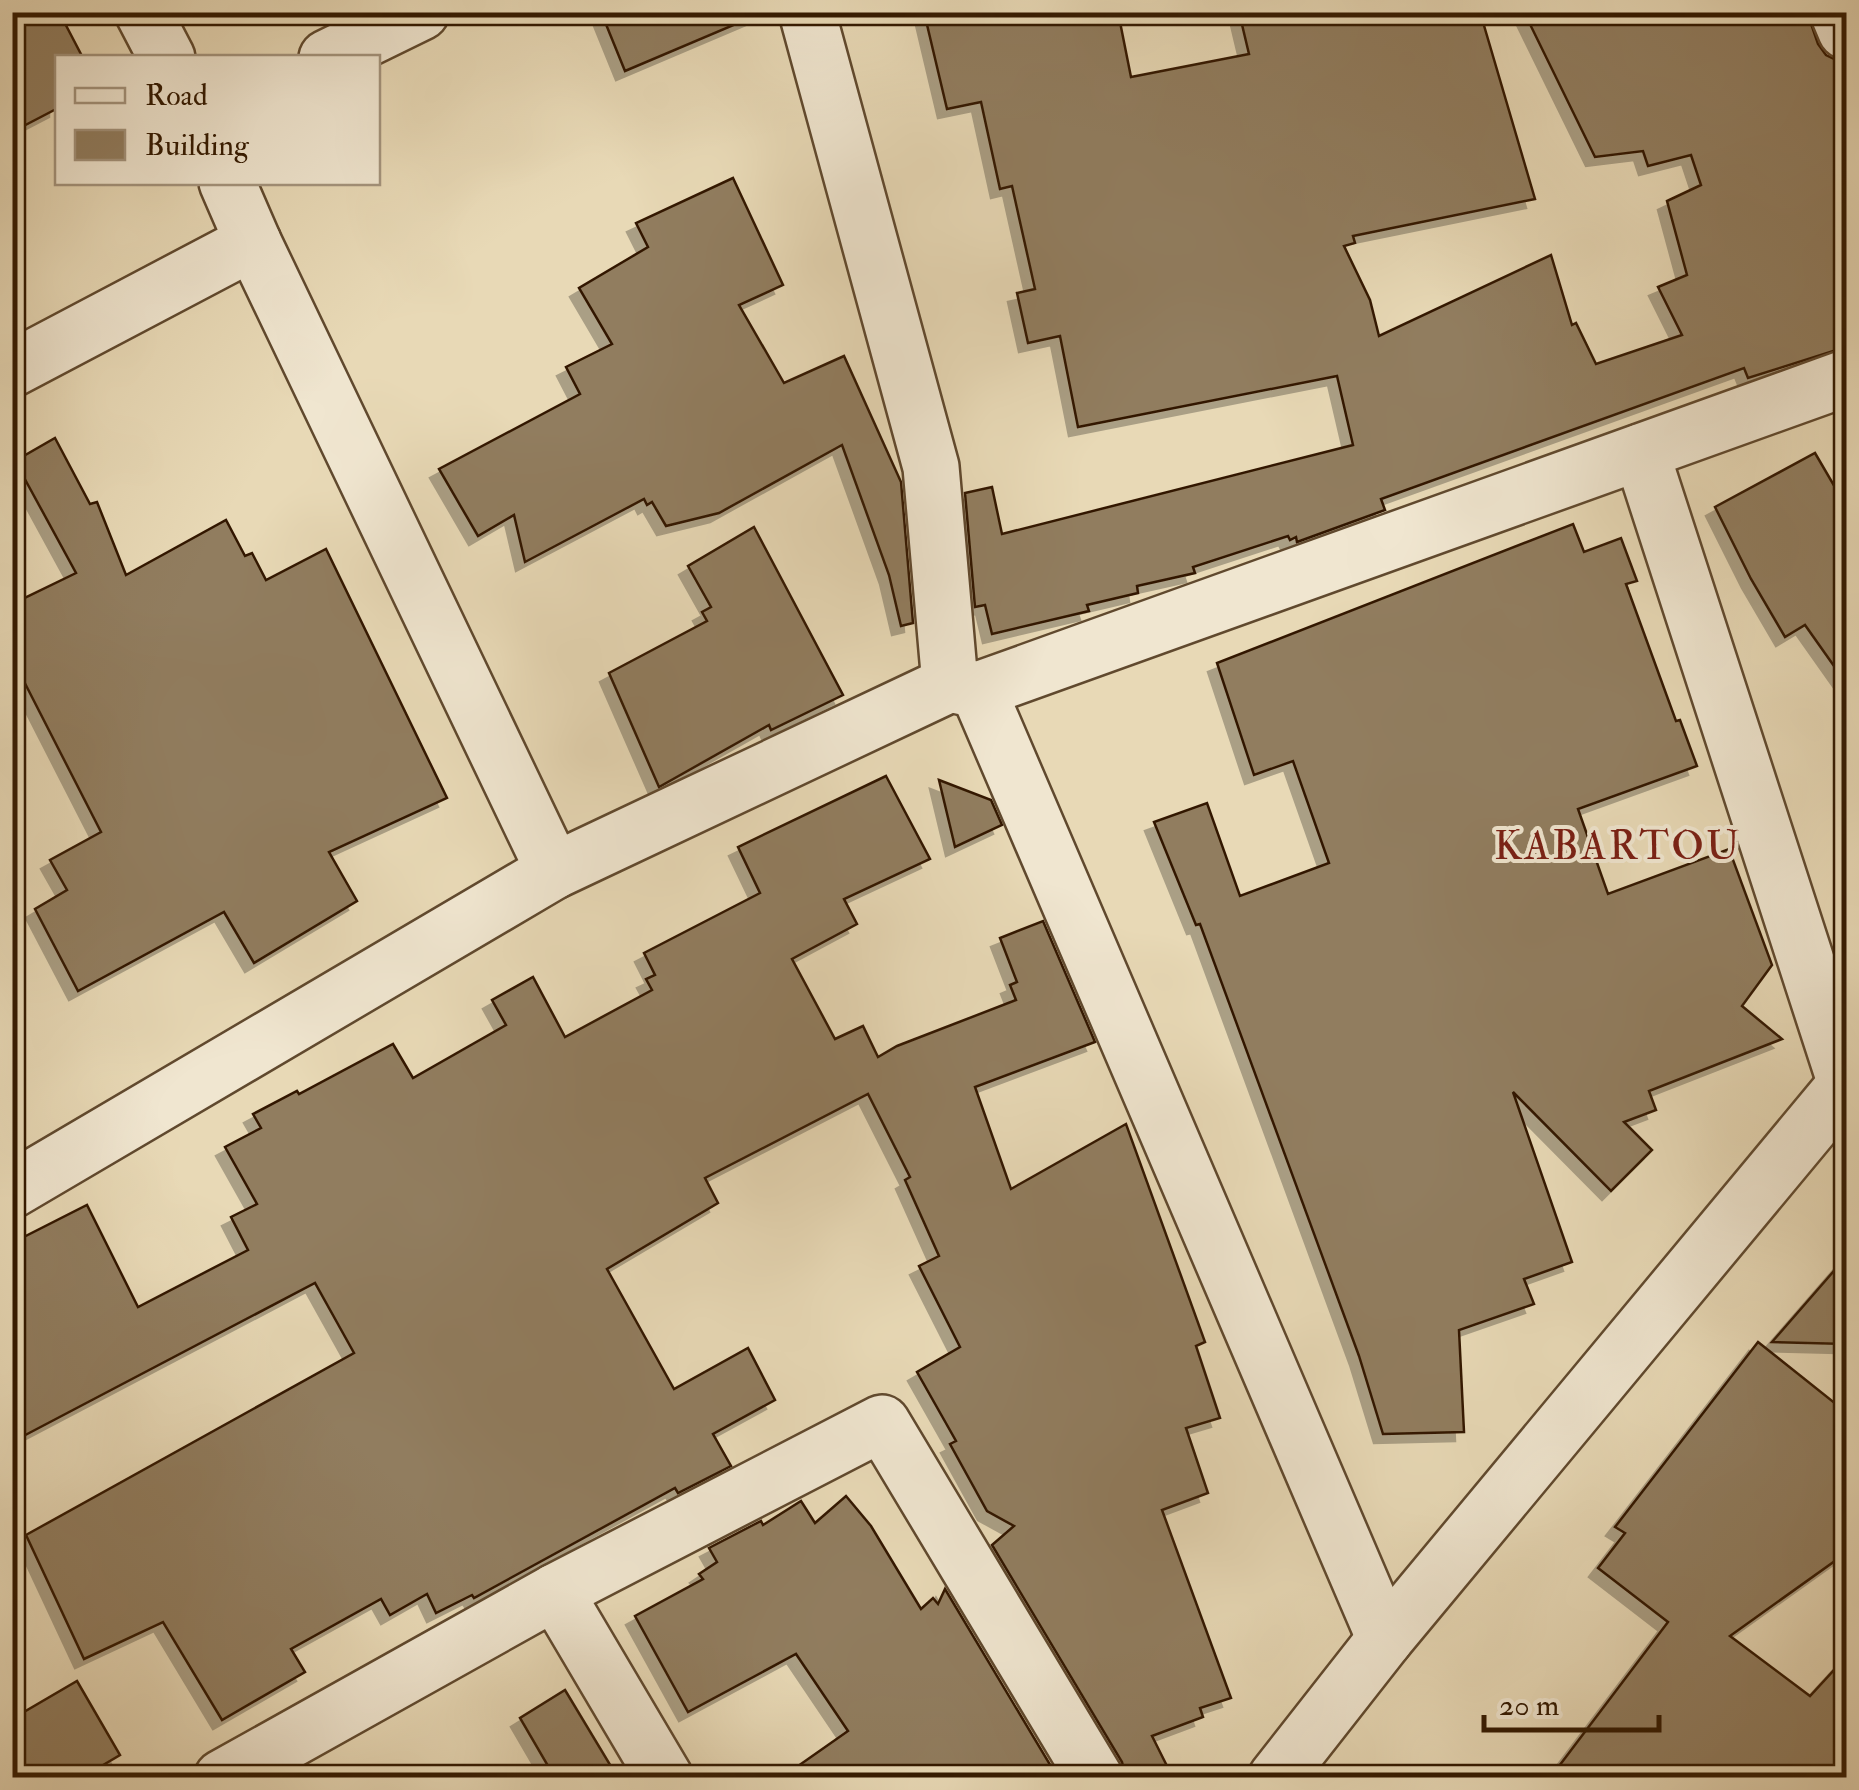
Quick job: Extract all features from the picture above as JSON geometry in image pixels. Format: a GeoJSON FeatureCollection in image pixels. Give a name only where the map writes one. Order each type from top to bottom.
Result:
{"type":"FeatureCollection","features":[{"type":"Feature","properties":{"kind":"street"},"geometry":{"type":"LineString","coordinates":[[143,12],[165,55]]}},
{"type":"Feature","properties":{"kind":"street"},"geometry":{"type":"LineString","coordinates":[[333,55],[421,12]]}},
{"type":"Feature","properties":{"kind":"street"},"geometry":{"type":"LineString","coordinates":[[807,12],[930,467],[964,687],[1385,1639]]}},
{"type":"Feature","properties":{"kind":"street"},"geometry":{"type":"LineString","coordinates":[[1838,12],[1846,31]]}},
{"type":"Feature","properties":{"kind":"street"},"geometry":{"type":"LineString","coordinates":[[227,185],[554,871]]}},
{"type":"Feature","properties":{"kind":"street"},"geometry":{"type":"LineString","coordinates":[[12,370],[252,242]]}},
{"type":"Feature","properties":{"kind":"street"},"geometry":{"type":"LineString","coordinates":[[12,1190],[554,871],[964,687],[1846,378]]}},
{"type":"Feature","properties":{"kind":"street"},"geometry":{"type":"LineString","coordinates":[[1276,1778],[1385,1639],[1846,1084],[1641,452]]}},
{"type":"Feature","properties":{"kind":"street"},"geometry":{"type":"LineString","coordinates":[[222,1778],[555,1592],[882,1423],[1095,1778]]}},
{"type":"Feature","properties":{"kind":"street"},"geometry":{"type":"LineString","coordinates":[[555,1592],[665,1778]]}},
{"type":"Feature","properties":{"kind":"building"},"geometry":{"type":"Polygon","coordinates":[[[12,12],[59,12],[81,55],[55,55],[55,110],[12,132],[12,12]]]}},
{"type":"Feature","properties":{"kind":"building"},"geometry":{"type":"Polygon","coordinates":[[[601,12],[762,12],[762,13],[625,71],[601,12]]]}},
{"type":"Feature","properties":{"kind":"building"},"geometry":{"type":"Polygon","coordinates":[[[924,12],[1118,12],[1131,77],[1249,54],[1239,12],[1480,12],[1535,199],[1353,236],[1355,243],[1344,246],[1370,300],[1379,336],[1551,255],[1572,325],[1576,323],[1596,364],[1682,335],[1658,287],[1687,275],[1667,201],[1701,185],[1691,155],[1648,166],[1643,151],[1595,157],[1524,12],[1807,12],[1818,44],[1836,60],[1836,78],[1846,74],[1846,347],[1748,378],[1744,368],[1381,499],[1385,510],[1297,542],[1296,537],[1290,540],[1288,536],[1193,567],[1195,573],[1137,586],[1138,593],[1087,605],[1089,611],[992,634],[985,605],[975,607],[965,493],[992,487],[1002,534],[1353,445],[1337,376],[1078,427],[1060,336],[1028,343],[1017,293],[1035,289],[1012,186],[1000,189],[981,102],[947,109],[924,12]]]}},
{"type":"Feature","properties":{"kind":"building"},"geometry":{"type":"Polygon","coordinates":[[[733,178],[783,285],[739,305],[784,383],[844,356],[901,482],[913,623],[901,626],[889,575],[842,445],[719,513],[666,526],[652,502],[647,505],[644,499],[525,562],[514,515],[478,536],[439,469],[580,394],[566,367],[612,344],[579,288],[648,247],[636,223],[733,178]]]}},
{"type":"Feature","properties":{"kind":"building"},"geometry":{"type":"Polygon","coordinates":[[[55,438],[90,504],[97,502],[126,575],[226,520],[245,556],[252,553],[266,580],[326,549],[447,798],[329,852],[357,901],[254,963],[224,912],[78,991],[35,909],[67,890],[50,860],[101,832],[12,658],[12,604],[76,573],[15,461],[55,438]]]}},
{"type":"Feature","properties":{"kind":"building"},"geometry":{"type":"Polygon","coordinates":[[[1815,453],[1846,506],[1846,683],[1805,625],[1785,637],[1715,507],[1815,453]]]}},
{"type":"Feature","properties":{"kind":"building"},"geometry":{"type":"Polygon","coordinates":[[[1573,524],[1584,552],[1621,538],[1637,581],[1626,584],[1676,721],[1680,720],[1697,766],[1578,809],[1608,894],[1729,849],[1772,965],[1742,1006],[1782,1039],[1649,1091],[1656,1110],[1624,1122],[1652,1150],[1611,1191],[1513,1092],[1572,1262],[1524,1279],[1534,1304],[1459,1330],[1464,1432],[1383,1434],[1359,1356],[1200,924],[1196,925],[1154,822],[1207,803],[1240,896],[1329,863],[1293,761],[1254,775],[1217,663],[1573,524]]]}},
{"type":"Feature","properties":{"kind":"building"},"geometry":{"type":"Polygon","coordinates":[[[754,527],[843,695],[771,730],[769,725],[659,787],[609,673],[707,621],[702,612],[711,607],[688,566],[754,527]]]}},
{"type":"Feature","properties":{"kind":"building"},"geometry":{"type":"Polygon","coordinates":[[[886,776],[930,859],[844,899],[857,924],[792,959],[835,1039],[863,1026],[878,1057],[1016,1000],[1010,985],[1017,982],[1000,938],[1043,921],[1095,1042],[975,1087],[1011,1189],[1126,1124],[1205,1342],[1196,1346],[1220,1418],[1186,1428],[1208,1493],[1162,1510],[1231,1698],[1200,1708],[1203,1717],[1152,1736],[1173,1778],[1126,1778],[1122,1762],[992,1545],[1014,1526],[987,1511],[950,1444],[956,1441],[917,1372],[960,1347],[919,1266],[939,1256],[905,1180],[910,1177],[868,1094],[705,1178],[718,1203],[607,1269],[674,1389],[748,1348],[775,1400],[713,1434],[731,1466],[678,1493],[675,1488],[474,1598],[472,1595],[436,1613],[427,1594],[390,1615],[381,1599],[291,1649],[305,1672],[222,1720],[163,1622],[84,1659],[26,1535],[354,1353],[315,1283],[12,1442],[12,1243],[87,1205],[138,1307],[248,1250],[231,1217],[257,1204],[225,1147],[261,1128],[253,1114],[393,1044],[413,1078],[506,1025],[492,1000],[533,977],[565,1037],[652,990],[646,979],[655,975],[644,953],[760,893],[738,847],[886,776]]]}},
{"type":"Feature","properties":{"kind":"building"},"geometry":{"type":"Polygon","coordinates":[[[939,780],[991,800],[1002,825],[955,847],[939,780]]]}},
{"type":"Feature","properties":{"kind":"building"},"geometry":{"type":"Polygon","coordinates":[[[1846,1257],[1846,1344],[1772,1342],[1846,1257]]]}},
{"type":"Feature","properties":{"kind":"building"},"geometry":{"type":"Polygon","coordinates":[[[1758,1342],[1846,1412],[1846,1553],[1730,1636],[1810,1696],[1846,1657],[1846,1778],[1550,1778],[1668,1622],[1598,1568],[1625,1533],[1615,1527],[1758,1342]]]}},
{"type":"Feature","properties":{"kind":"building"},"geometry":{"type":"Polygon","coordinates":[[[846,1496],[871,1526],[921,1609],[933,1598],[938,1604],[945,1589],[1058,1778],[781,1778],[848,1731],[796,1654],[688,1712],[635,1616],[703,1579],[699,1574],[717,1562],[709,1548],[761,1521],[763,1525],[801,1501],[815,1523],[846,1496]]]}},
{"type":"Feature","properties":{"kind":"building"},"geometry":{"type":"Polygon","coordinates":[[[77,1681],[120,1755],[81,1778],[12,1778],[12,1719],[77,1681]]]}},
{"type":"Feature","properties":{"kind":"building"},"geometry":{"type":"Polygon","coordinates":[[[565,1690],[618,1778],[555,1778],[520,1718],[565,1690]]]}},
{"type":"Feature","properties":{"kind":"district","name":"KABARTOU"},"geometry":{"type":"Point","coordinates":[1618,846]}}]}
